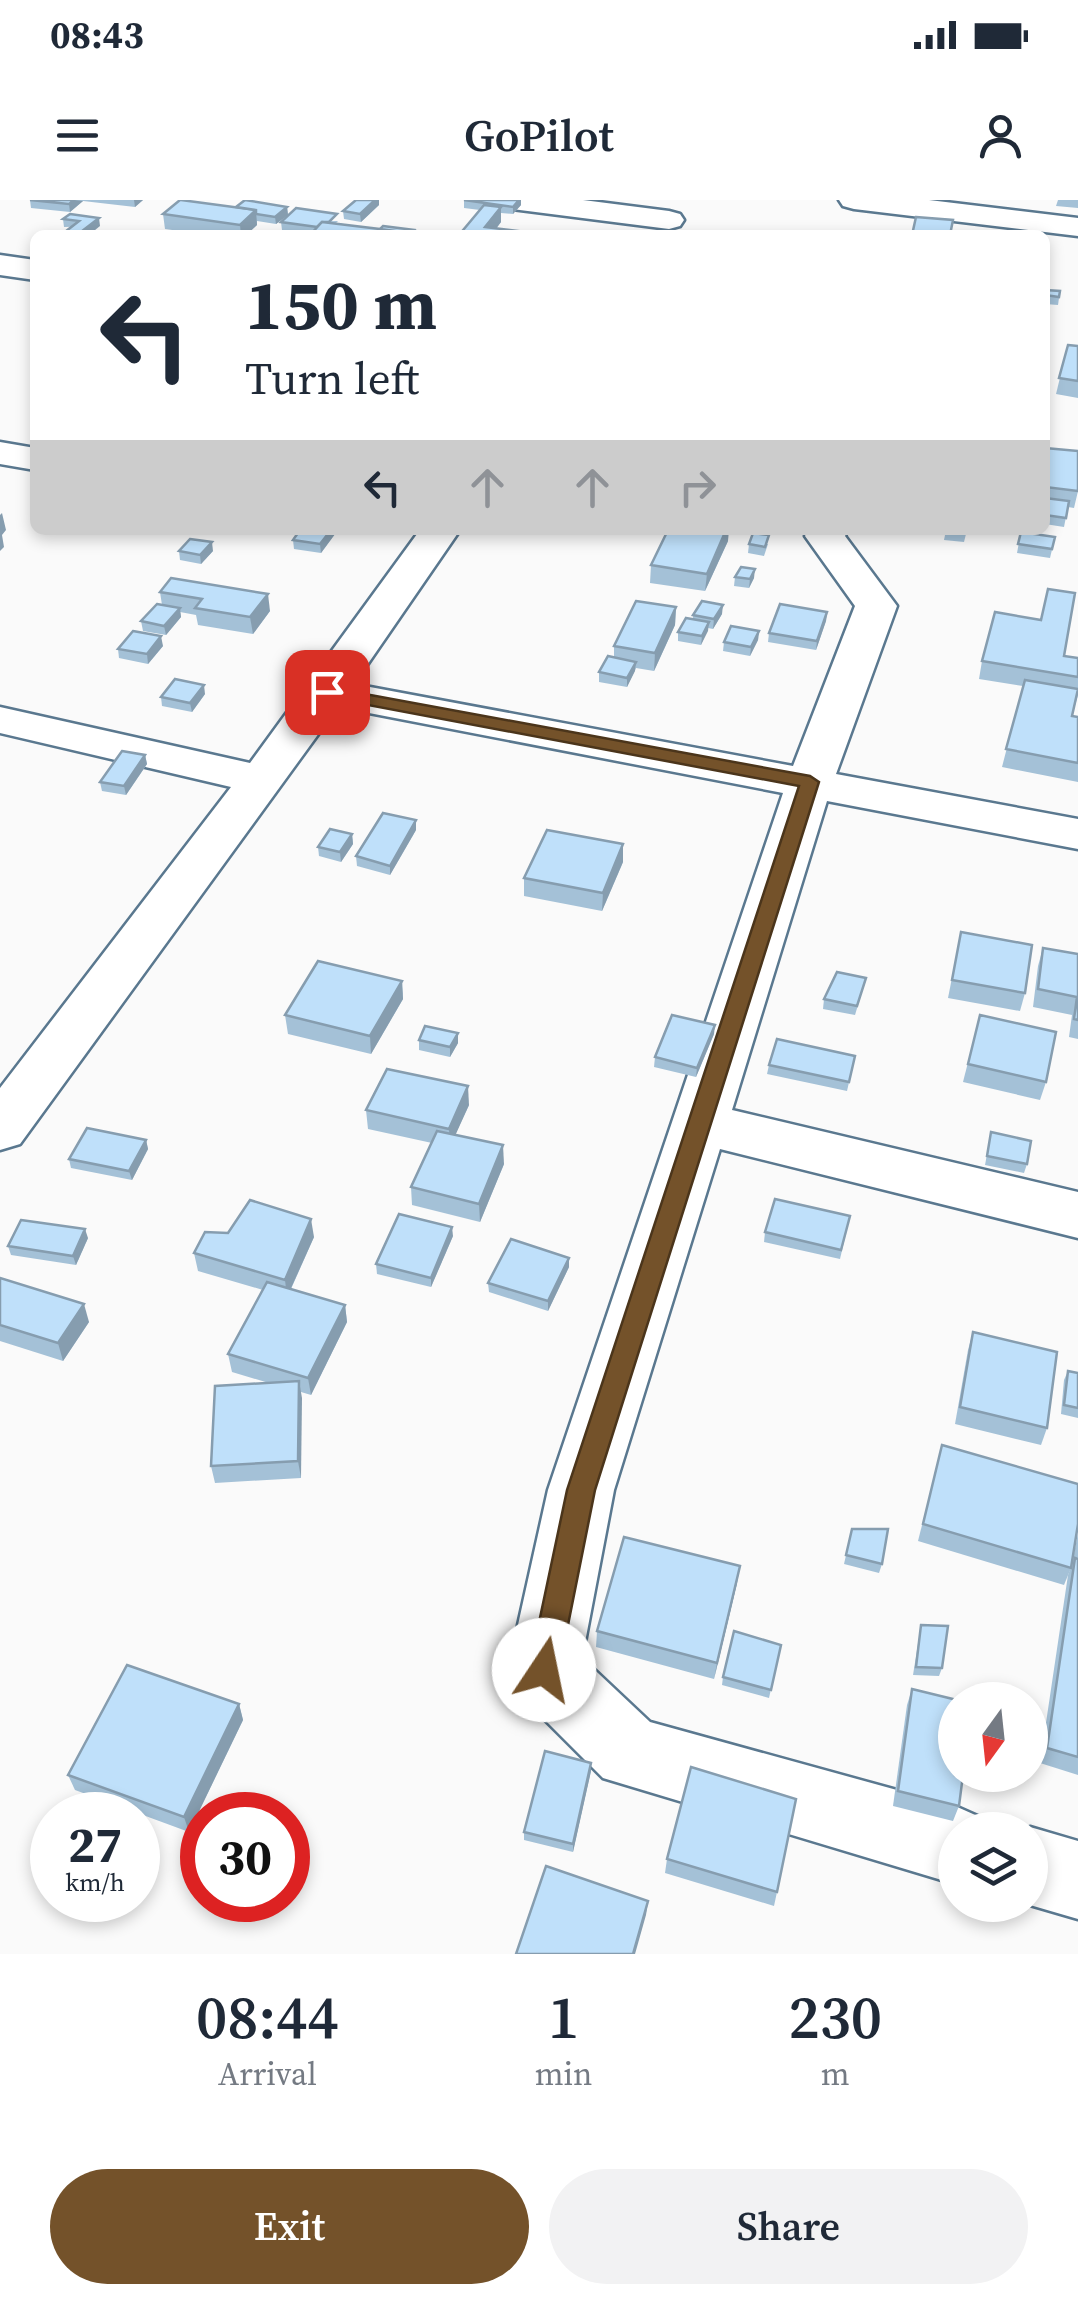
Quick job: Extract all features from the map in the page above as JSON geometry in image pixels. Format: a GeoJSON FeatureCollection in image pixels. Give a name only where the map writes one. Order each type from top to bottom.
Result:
{"type":"FeatureCollection","features":[{"type":"Feature","properties":{"kind":"street"},"geometry":{"type":"LineString","coordinates":[[512,200],[670,218]]}},
{"type":"Feature","properties":{"kind":"street"},"geometry":{"type":"LineString","coordinates":[[854,200],[1005,226],[1078,227]]}},
{"type":"Feature","properties":{"kind":"street"},"geometry":{"type":"LineString","coordinates":[[0,265],[30,269]]}},
{"type":"Feature","properties":{"kind":"street"},"geometry":{"type":"LineString","coordinates":[[0,453],[30,458]]}},
{"type":"Feature","properties":{"kind":"street"},"geometry":{"type":"LineString","coordinates":[[0,1130],[26,1058],[261,780],[327,692],[431,535]]}},
{"type":"Feature","properties":{"kind":"street"},"geometry":{"type":"LineString","coordinates":[[826,535],[876,606],[810,782],[581,1490],[544,1670],[629,1752],[938,1840]]}},
{"type":"Feature","properties":{"kind":"street"},"geometry":{"type":"LineString","coordinates":[[327,692],[1078,834]]}},
{"type":"Feature","properties":{"kind":"street"},"geometry":{"type":"LineString","coordinates":[[0,720],[261,780]]}},
{"type":"Feature","properties":{"kind":"street"},"geometry":{"type":"LineString","coordinates":[[701,1124],[1078,1215]]}},
{"type":"Feature","properties":{"kind":"street"},"geometry":{"type":"LineString","coordinates":[[1048,1871],[1078,1880]]}},
{"type":"Feature","properties":{"kind":"building"},"geometry":{"type":"Polygon","coordinates":[[[30,200],[74,200],[69,204],[30,200]]]}},
{"type":"Feature","properties":{"kind":"building"},"geometry":{"type":"Polygon","coordinates":[[[180,200],[256,210],[240,225],[163,214],[180,200]]]}},
{"type":"Feature","properties":{"kind":"building"},"geometry":{"type":"Polygon","coordinates":[[[245,200],[287,207],[275,217],[256,214],[256,210],[236,207],[245,200]]]}},
{"type":"Feature","properties":{"kind":"building"},"geometry":{"type":"Polygon","coordinates":[[[356,200],[375,200],[360,214],[343,211],[356,200]]]}},
{"type":"Feature","properties":{"kind":"building"},"geometry":{"type":"Polygon","coordinates":[[[464,200],[519,200],[513,207],[464,200]]]}},
{"type":"Feature","properties":{"kind":"building"},"geometry":{"type":"Polygon","coordinates":[[[484,205],[501,207],[485,227],[509,230],[463,230],[484,205]]]}},
{"type":"Feature","properties":{"kind":"building"},"geometry":{"type":"Polygon","coordinates":[[[296,208],[337,214],[317,227],[281,222],[296,208]]]}},
{"type":"Feature","properties":{"kind":"building"},"geometry":{"type":"Polygon","coordinates":[[[70,214],[99,218],[83,230],[67,230],[79,221],[63,219],[70,214]]]}},
{"type":"Feature","properties":{"kind":"building"},"geometry":{"type":"Polygon","coordinates":[[[916,217],[953,220],[951,230],[913,230],[916,217]]]}},
{"type":"Feature","properties":{"kind":"building"},"geometry":{"type":"Polygon","coordinates":[[[322,222],[388,230],[315,230],[322,222]]]}},
{"type":"Feature","properties":{"kind":"building"},"geometry":{"type":"Polygon","coordinates":[[[383,226],[414,230],[388,230],[380,229],[383,226]]]}},
{"type":"Feature","properties":{"kind":"building"},"geometry":{"type":"Polygon","coordinates":[[[1068,345],[1078,346],[1078,381],[1059,378],[1068,345]]]}},
{"type":"Feature","properties":{"kind":"building"},"geometry":{"type":"Polygon","coordinates":[[[1050,448],[1078,451],[1078,491],[1050,488],[1050,448]]]}},
{"type":"Feature","properties":{"kind":"building"},"geometry":{"type":"Polygon","coordinates":[[[1050,499],[1069,501],[1066,518],[1050,516],[1050,499]]]}},
{"type":"Feature","properties":{"kind":"building"},"geometry":{"type":"Polygon","coordinates":[[[296,535],[327,535],[320,544],[293,540],[296,535]]]}},
{"type":"Feature","properties":{"kind":"building"},"geometry":{"type":"Polygon","coordinates":[[[666,535],[724,535],[707,574],[651,565],[666,535]]]}},
{"type":"Feature","properties":{"kind":"building"},"geometry":{"type":"Polygon","coordinates":[[[752,535],[769,535],[765,547],[749,544],[752,535]]]}},
{"type":"Feature","properties":{"kind":"building"},"geometry":{"type":"Polygon","coordinates":[[[1020,535],[1055,537],[1052,549],[1018,544],[1020,535]]]}},
{"type":"Feature","properties":{"kind":"building"},"geometry":{"type":"Polygon","coordinates":[[[190,539],[212,542],[200,555],[179,551],[190,539]]]}},
{"type":"Feature","properties":{"kind":"building"},"geometry":{"type":"Polygon","coordinates":[[[741,567],[755,569],[750,579],[735,577],[741,567]]]}},
{"type":"Feature","properties":{"kind":"building"},"geometry":{"type":"Polygon","coordinates":[[[171,578],[268,594],[250,617],[195,608],[202,599],[160,592],[171,578]]]}},
{"type":"Feature","properties":{"kind":"building"},"geometry":{"type":"Polygon","coordinates":[[[1048,589],[1075,593],[1064,656],[1078,658],[1078,677],[982,661],[995,612],[1041,620],[1048,589]]]}},
{"type":"Feature","properties":{"kind":"building"},"geometry":{"type":"Polygon","coordinates":[[[636,601],[676,607],[655,653],[614,646],[636,601]]]}},
{"type":"Feature","properties":{"kind":"building"},"geometry":{"type":"Polygon","coordinates":[[[702,601],[723,605],[714,619],[693,615],[702,601]]]}},
{"type":"Feature","properties":{"kind":"building"},"geometry":{"type":"Polygon","coordinates":[[[157,604],[180,608],[164,626],[141,621],[157,604]]]}},
{"type":"Feature","properties":{"kind":"building"},"geometry":{"type":"Polygon","coordinates":[[[780,604],[827,612],[817,641],[769,633],[780,604]]]}},
{"type":"Feature","properties":{"kind":"building"},"geometry":{"type":"Polygon","coordinates":[[[686,618],[709,622],[702,636],[678,632],[686,618]]]}},
{"type":"Feature","properties":{"kind":"building"},"geometry":{"type":"Polygon","coordinates":[[[731,626],[759,631],[751,647],[724,642],[731,626]]]}},
{"type":"Feature","properties":{"kind":"building"},"geometry":{"type":"Polygon","coordinates":[[[133,631],[161,636],[147,654],[118,649],[133,631]]]}},
{"type":"Feature","properties":{"kind":"building"},"geometry":{"type":"Polygon","coordinates":[[[608,656],[636,662],[627,678],[599,672],[608,656]]]}},
{"type":"Feature","properties":{"kind":"building"},"geometry":{"type":"Polygon","coordinates":[[[175,679],[204,685],[190,703],[161,697],[175,679]]]}},
{"type":"Feature","properties":{"kind":"building"},"geometry":{"type":"Polygon","coordinates":[[[1025,680],[1078,689],[1072,716],[1078,717],[1078,763],[1006,749],[1025,680]]]}},
{"type":"Feature","properties":{"kind":"building"},"geometry":{"type":"Polygon","coordinates":[[[122,751],[145,755],[124,786],[100,782],[122,751]]]}},
{"type":"Feature","properties":{"kind":"building"},"geometry":{"type":"Polygon","coordinates":[[[383,813],[416,820],[390,866],[356,856],[383,813]]]}},
{"type":"Feature","properties":{"kind":"building"},"geometry":{"type":"Polygon","coordinates":[[[330,829],[352,834],[340,852],[318,847],[330,829]]]}},
{"type":"Feature","properties":{"kind":"building"},"geometry":{"type":"Polygon","coordinates":[[[547,830],[623,844],[603,893],[524,878],[547,830]]]}},
{"type":"Feature","properties":{"kind":"building"},"geometry":{"type":"Polygon","coordinates":[[[961,932],[1032,945],[1025,993],[952,980],[961,932]]]}},
{"type":"Feature","properties":{"kind":"building"},"geometry":{"type":"Polygon","coordinates":[[[1043,948],[1078,954],[1078,1020],[1074,1019],[1077,997],[1038,989],[1043,948]]]}},
{"type":"Feature","properties":{"kind":"building"},"geometry":{"type":"Polygon","coordinates":[[[318,961],[402,981],[370,1036],[285,1015],[318,961]]]}},
{"type":"Feature","properties":{"kind":"building"},"geometry":{"type":"Polygon","coordinates":[[[837,972],[866,978],[857,1006],[824,999],[837,972]]]}},
{"type":"Feature","properties":{"kind":"building"},"geometry":{"type":"Polygon","coordinates":[[[672,1015],[715,1025],[697,1068],[655,1057],[672,1015]]]}},
{"type":"Feature","properties":{"kind":"building"},"geometry":{"type":"Polygon","coordinates":[[[980,1015],[1056,1032],[1046,1082],[968,1064],[980,1015]]]}},
{"type":"Feature","properties":{"kind":"building"},"geometry":{"type":"Polygon","coordinates":[[[425,1026],[458,1033],[450,1047],[419,1040],[425,1026]]]}},
{"type":"Feature","properties":{"kind":"building"},"geometry":{"type":"Polygon","coordinates":[[[777,1039],[855,1056],[849,1082],[769,1065],[777,1039]]]}},
{"type":"Feature","properties":{"kind":"building"},"geometry":{"type":"Polygon","coordinates":[[[387,1069],[468,1086],[449,1129],[366,1110],[387,1069]]]}},
{"type":"Feature","properties":{"kind":"building"},"geometry":{"type":"Polygon","coordinates":[[[87,1128],[146,1140],[129,1171],[69,1159],[87,1128]]]}},
{"type":"Feature","properties":{"kind":"building"},"geometry":{"type":"Polygon","coordinates":[[[437,1131],[503,1145],[479,1204],[411,1187],[437,1131]]]}},
{"type":"Feature","properties":{"kind":"building"},"geometry":{"type":"Polygon","coordinates":[[[991,1132],[1031,1141],[1027,1164],[987,1156],[991,1132]]]}},
{"type":"Feature","properties":{"kind":"building"},"geometry":{"type":"Polygon","coordinates":[[[775,1199],[850,1216],[841,1250],[765,1232],[775,1199]]]}},
{"type":"Feature","properties":{"kind":"building"},"geometry":{"type":"Polygon","coordinates":[[[250,1200],[311,1219],[285,1280],[194,1253],[205,1232],[228,1233],[250,1200]]]}},
{"type":"Feature","properties":{"kind":"building"},"geometry":{"type":"Polygon","coordinates":[[[399,1214],[452,1227],[431,1278],[376,1264],[399,1214]]]}},
{"type":"Feature","properties":{"kind":"building"},"geometry":{"type":"Polygon","coordinates":[[[21,1220],[85,1229],[73,1256],[8,1246],[21,1220]]]}},
{"type":"Feature","properties":{"kind":"building"},"geometry":{"type":"Polygon","coordinates":[[[511,1239],[569,1258],[548,1301],[488,1283],[511,1239]]]}},
{"type":"Feature","properties":{"kind":"building"},"geometry":{"type":"Polygon","coordinates":[[[0,1278],[84,1304],[58,1343],[0,1325],[0,1278]]]}},
{"type":"Feature","properties":{"kind":"building"},"geometry":{"type":"Polygon","coordinates":[[[267,1282],[345,1305],[308,1378],[228,1354],[267,1282]]]}},
{"type":"Feature","properties":{"kind":"building"},"geometry":{"type":"Polygon","coordinates":[[[973,1332],[1057,1352],[1047,1428],[960,1407],[973,1332]]]}},
{"type":"Feature","properties":{"kind":"building"},"geometry":{"type":"Polygon","coordinates":[[[1068,1371],[1078,1373],[1078,1408],[1064,1405],[1068,1371]]]}},
{"type":"Feature","properties":{"kind":"building"},"geometry":{"type":"Polygon","coordinates":[[[299,1381],[298,1461],[211,1466],[215,1386],[299,1381]]]}},
{"type":"Feature","properties":{"kind":"building"},"geometry":{"type":"Polygon","coordinates":[[[942,1445],[1078,1484],[1078,1524],[1071,1568],[923,1524],[942,1445]]]}},
{"type":"Feature","properties":{"kind":"building"},"geometry":{"type":"Polygon","coordinates":[[[852,1529],[888,1529],[882,1564],[846,1555],[852,1529]]]}},
{"type":"Feature","properties":{"kind":"building"},"geometry":{"type":"Polygon","coordinates":[[[624,1537],[740,1566],[717,1663],[597,1631],[624,1537]]]}},
{"type":"Feature","properties":{"kind":"building"},"geometry":{"type":"Polygon","coordinates":[[[1075,1558],[1078,1757],[1048,1748],[1075,1558]]]}},
{"type":"Feature","properties":{"kind":"building"},"geometry":{"type":"Polygon","coordinates":[[[921,1625],[948,1626],[942,1668],[916,1667],[921,1625]]]}},
{"type":"Feature","properties":{"kind":"building"},"geometry":{"type":"Polygon","coordinates":[[[734,1631],[781,1645],[771,1690],[723,1677],[734,1631]]]}},
{"type":"Feature","properties":{"kind":"building"},"geometry":{"type":"Polygon","coordinates":[[[127,1665],[239,1704],[196,1792],[180,1792],[180,1816],[160,1808],[160,1792],[115,1792],[68,1775],[127,1665]]]}},
{"type":"Feature","properties":{"kind":"building"},"geometry":{"type":"Polygon","coordinates":[[[912,1689],[938,1695],[938,1792],[961,1792],[959,1806],[898,1791],[912,1689]]]}},
{"type":"Feature","properties":{"kind":"building"},"geometry":{"type":"Polygon","coordinates":[[[545,1751],[591,1763],[573,1844],[524,1832],[545,1751]]]}},
{"type":"Feature","properties":{"kind":"building"},"geometry":{"type":"Polygon","coordinates":[[[691,1767],[796,1799],[777,1892],[667,1859],[691,1767]]]}},
{"type":"Feature","properties":{"kind":"building"},"geometry":{"type":"Polygon","coordinates":[[[546,1866],[648,1901],[633,1954],[516,1954],[546,1866]]]}},
{"type":"Feature","properties":{"kind":"route"},"geometry":{"type":"LineString","coordinates":[[327,692],[810,782],[581,1490],[544,1670]]}}]}
